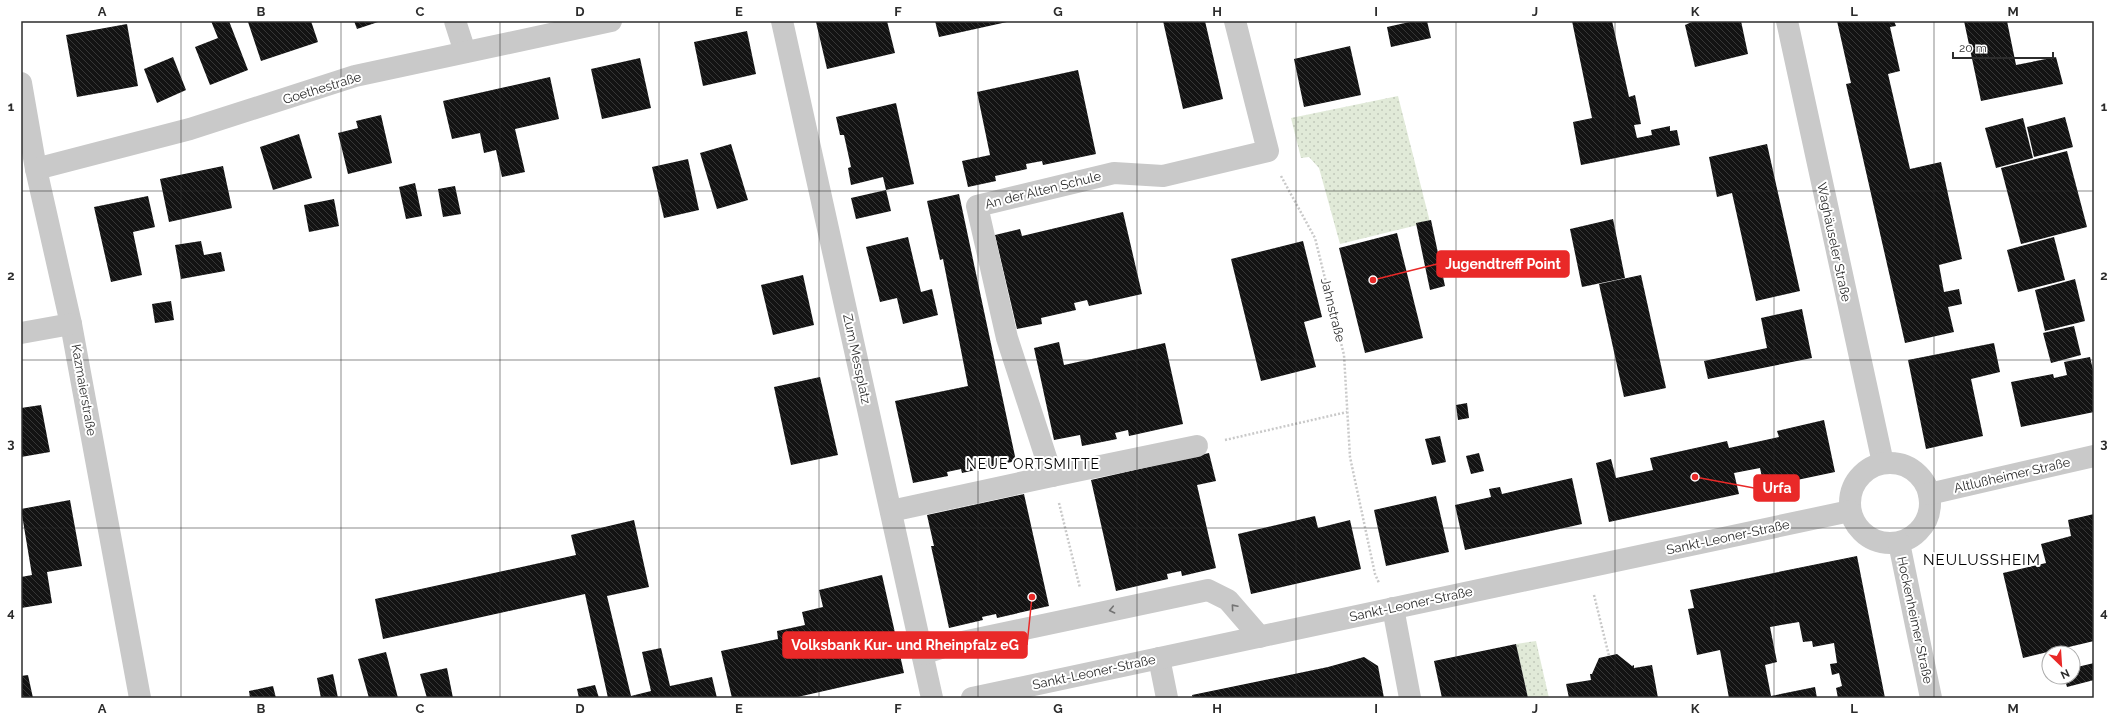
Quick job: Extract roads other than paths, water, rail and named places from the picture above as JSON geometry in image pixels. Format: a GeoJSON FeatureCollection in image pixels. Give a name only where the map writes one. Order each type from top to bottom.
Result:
{"type":"FeatureCollection","features":[{"type":"Feature","properties":{"kind":"street"},"geometry":{"type":"LineString","coordinates":[[455,21],[465,52]]}},
{"type":"Feature","properties":{"kind":"street","name":"Goethestraße"},"geometry":{"type":"LineString","coordinates":[[36,169],[190,129],[355,76],[612,21]]}},
{"type":"Feature","properties":{"kind":"street","name":"Zum Messplatz"},"geometry":{"type":"LineString","coordinates":[[782,21],[932,698]]}},
{"type":"Feature","properties":{"kind":"street","name":"An der Alten Schule"},"geometry":{"type":"LineString","coordinates":[[1052,476],[1007,338],[977,206],[1114,173],[1163,176],[1268,151],[1235,21]]}},
{"type":"Feature","properties":{"kind":"street","name":"Waghäuseler Straße"},"geometry":{"type":"LineString","coordinates":[[1787,21],[1883,463]]}},
{"type":"Feature","properties":{"kind":"street","name":"Kazmaierstraße"},"geometry":{"type":"LineString","coordinates":[[21,83],[36,169],[72,324],[140,698]]}},
{"type":"Feature","properties":{"kind":"street"},"geometry":{"type":"LineString","coordinates":[[21,333],[72,324]]}},
{"type":"Feature","properties":{"kind":"street"},"geometry":{"type":"LineString","coordinates":[[890,510],[1197,446]]}},
{"type":"Feature","properties":{"kind":"street","name":"Altlußheimer Straße"},"geometry":{"type":"LineString","coordinates":[[1929,494],[2094,456]]}},
{"type":"Feature","properties":{"kind":"street"},"geometry":{"type":"LineString","coordinates":[[1883,463],[1898,464],[1912,470],[1923,480],[1929,494],[1930,510],[1924,525],[1913,536],[1899,543],[1886,544],[1873,540],[1854,524],[1850,511],[1849,499],[1853,486],[1866,472],[1883,463]]}},
{"type":"Feature","properties":{"kind":"street","name":"Sankt-Leoner-Straße"},"geometry":{"type":"LineString","coordinates":[[972,698],[1850,511]]}},
{"type":"Feature","properties":{"kind":"street","name":"Hockenheimer Straße"},"geometry":{"type":"LineString","coordinates":[[1899,543],[1931,698]]}},
{"type":"Feature","properties":{"kind":"street"},"geometry":{"type":"LineString","coordinates":[[922,654],[953,644],[1208,590],[1228,600],[1260,637]]}},
{"type":"Feature","properties":{"kind":"street"},"geometry":{"type":"LineString","coordinates":[[1393,608],[1410,698]]}},
{"type":"Feature","properties":{"kind":"street"},"geometry":{"type":"LineString","coordinates":[[1159,658],[1167,698]]}},
{"type":"Feature","properties":{"kind":"place","name":"Jugendtreff Point"},"geometry":{"type":"Point","coordinates":[1373,280]}},
{"type":"Feature","properties":{"kind":"place","name":"Urfa"},"geometry":{"type":"Point","coordinates":[1695,477]}},
{"type":"Feature","properties":{"kind":"place","name":"Volksbank Kur- und Rheinpfalz eG"},"geometry":{"type":"Point","coordinates":[1032,597]}},
{"type":"Feature","properties":{"kind":"district","name":"NEUE ORTSMITTE"},"geometry":{"type":"Point","coordinates":[1033,464]}},
{"type":"Feature","properties":{"kind":"district","name":"NEULUSSHEIM"},"geometry":{"type":"Point","coordinates":[1982,560]}}]}
